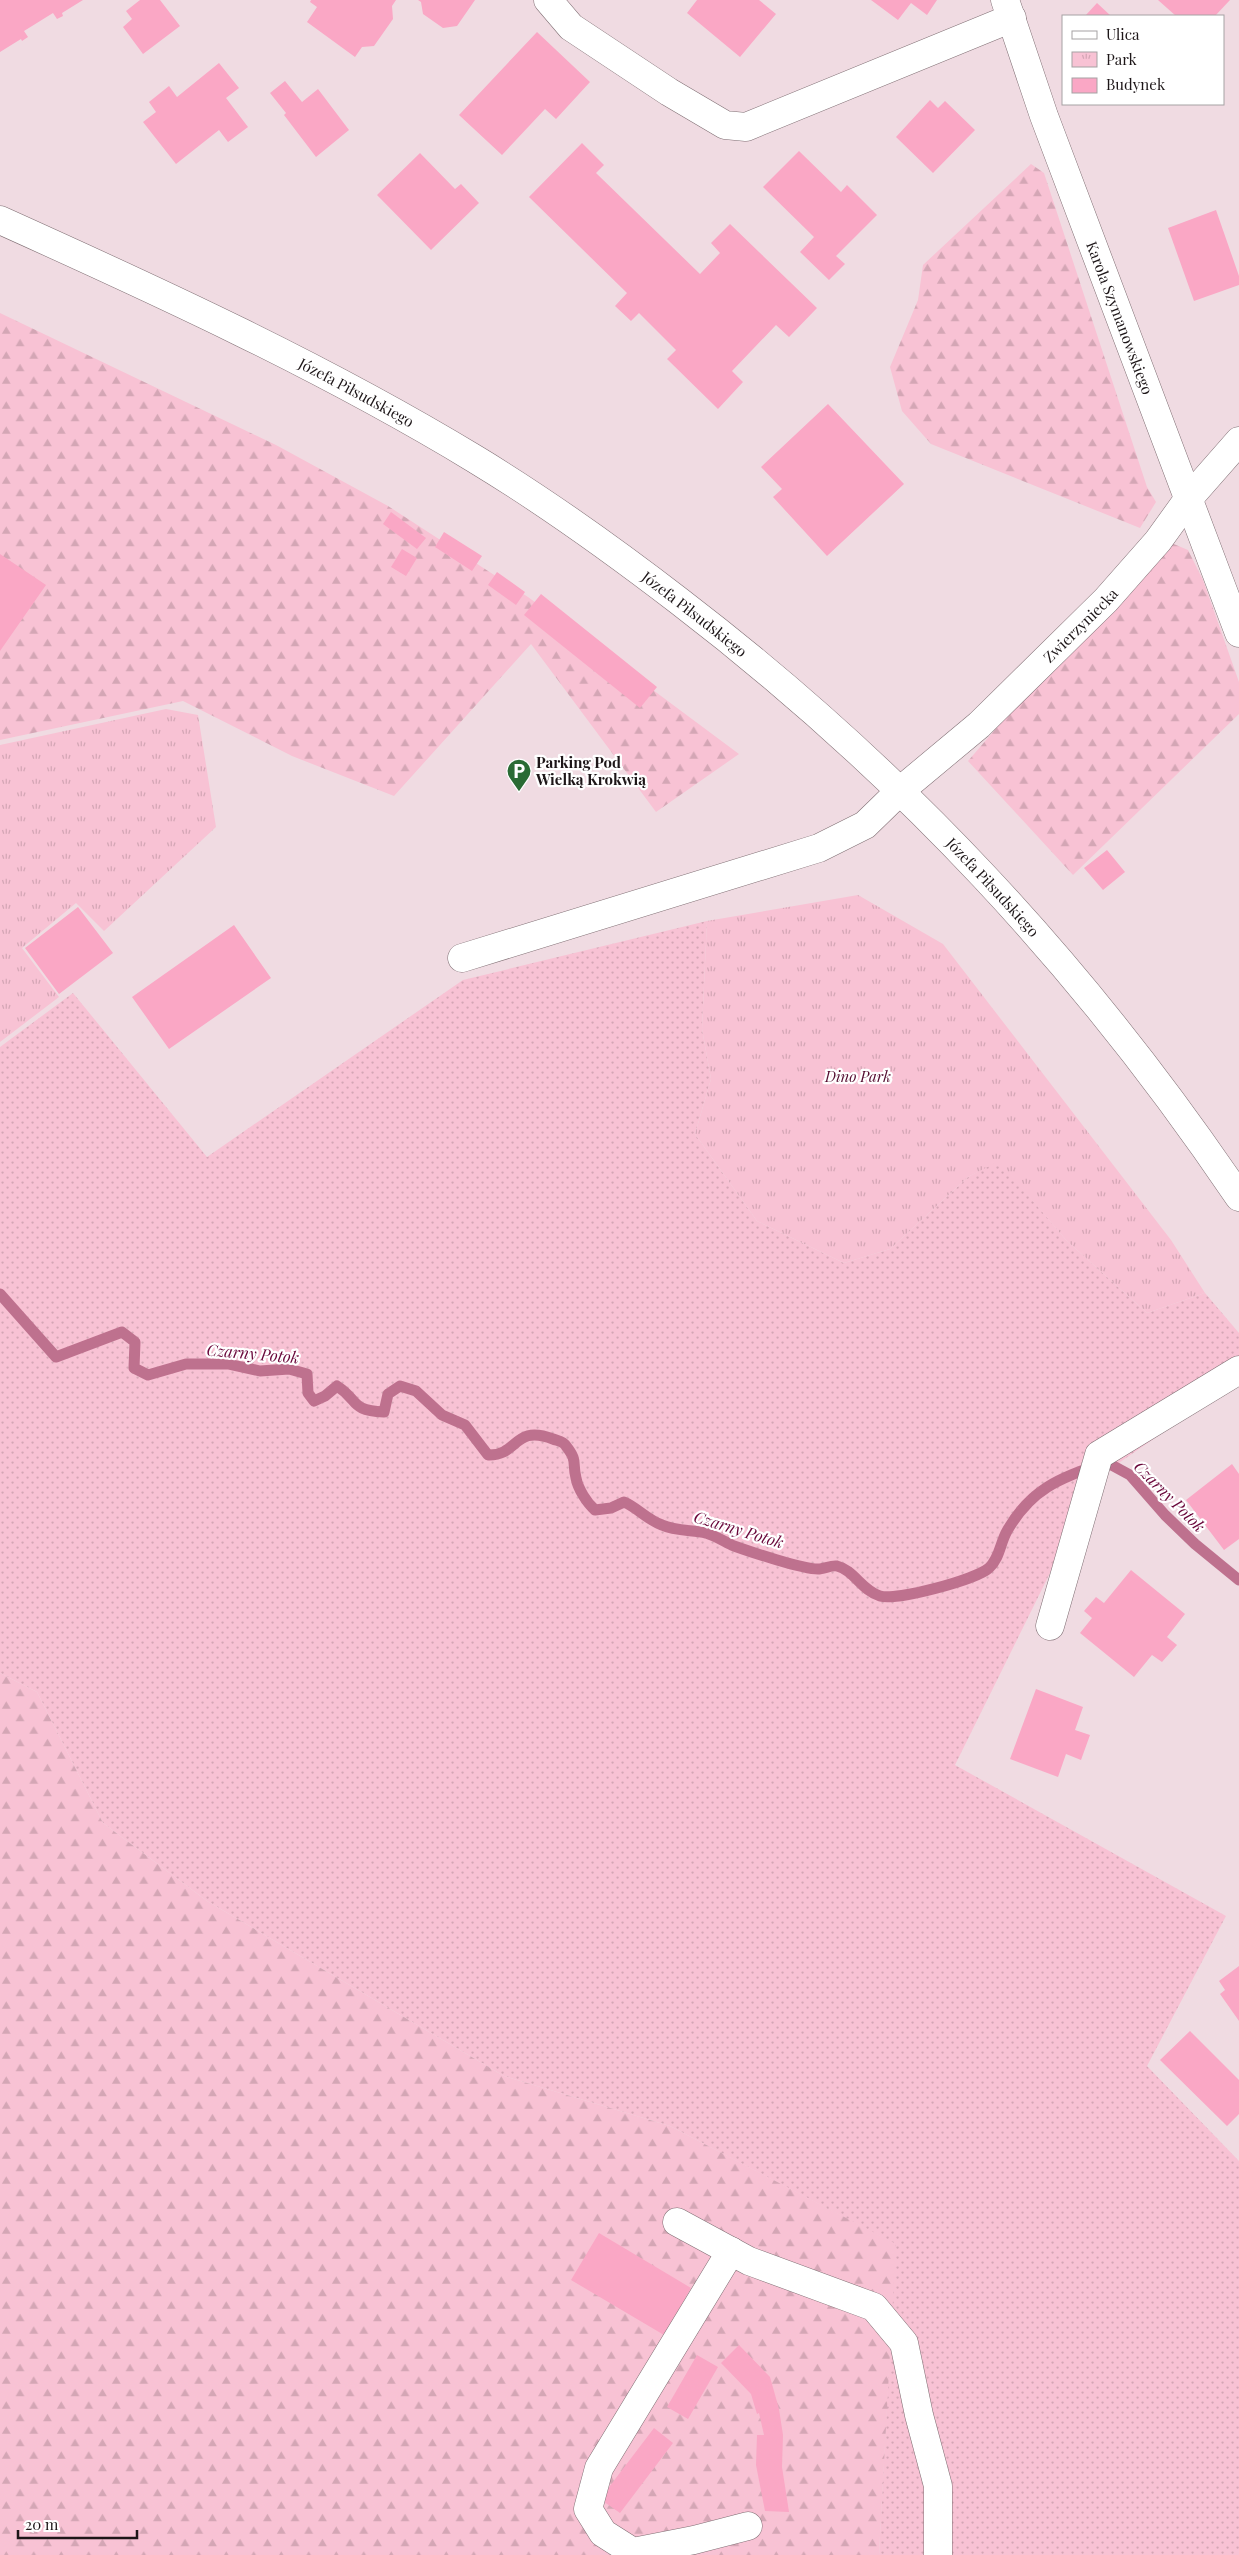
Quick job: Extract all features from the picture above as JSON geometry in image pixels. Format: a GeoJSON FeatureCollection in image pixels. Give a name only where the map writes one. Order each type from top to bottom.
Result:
{"type":"FeatureCollection","features":[{"type":"Feature","properties":{"kind":"street"},"geometry":{"type":"LineString","coordinates":[[548,0],[571,27],[669,92],[725,125],[746,128],[1008,9]]}},
{"type":"Feature","properties":{"kind":"street","name":"Karola Szymanowskiego"},"geometry":{"type":"LineString","coordinates":[[1008,9],[1044,116],[1239,632]]}},
{"type":"Feature","properties":{"kind":"street","name":"Józefa Piłsudskiego"},"geometry":{"type":"LineString","coordinates":[[0,220],[289,355],[362,393],[476,460],[590,535],[695,613],[818,714],[901,790],[1023,917],[1159,1082],[1239,1197]]}},
{"type":"Feature","properties":{"kind":"street","name":"Zwierzyniecka"},"geometry":{"type":"LineString","coordinates":[[462,958],[819,848],[865,825],[901,790],[979,725],[1106,600],[1158,541],[1189,498],[1239,440]]}},
{"type":"Feature","properties":{"kind":"street"},"geometry":{"type":"LineString","coordinates":[[1050,1626],[1099,1455],[1239,1370]]}},
{"type":"Feature","properties":{"kind":"street"},"geometry":{"type":"LineString","coordinates":[[677,2222],[749,2261],[874,2307],[904,2343],[919,2415],[938,2486],[938,2555]]}},
{"type":"Feature","properties":{"kind":"street"},"geometry":{"type":"LineString","coordinates":[[731,2252],[599,2468],[588,2509],[604,2533],[633,2552],[694,2540],[748,2526]]}},
{"type":"Feature","properties":{"kind":"green space"},"geometry":{"type":"Polygon","coordinates":[[[1031,164],[1044,173],[1147,487],[1156,502],[1140,528],[931,444],[902,411],[890,367],[918,300],[923,265],[1031,164]]]}},
{"type":"Feature","properties":{"kind":"green space"},"geometry":{"type":"Polygon","coordinates":[[[0,313],[276,445],[388,506],[528,597],[739,754],[656,812],[531,644],[394,796],[292,756],[183,701],[0,740],[0,313]]]}},
{"type":"Feature","properties":{"kind":"green space"},"geometry":{"type":"Polygon","coordinates":[[[1169,542],[1188,550],[1203,580],[1239,682],[1239,714],[1073,875],[968,761],[1150,550],[1169,542]]]}},
{"type":"Feature","properties":{"kind":"green space"},"geometry":{"type":"Polygon","coordinates":[[[166,709],[198,715],[216,827],[104,931],[76,903],[22,948],[59,997],[0,1042],[0,745],[166,709]]]}},
{"type":"Feature","properties":{"kind":"green space","name":"Dino Park"},"geometry":{"type":"Polygon","coordinates":[[[858,895],[943,944],[1171,1240],[1205,1293],[1147,1313],[1066,1240],[999,1161],[968,1177],[890,1249],[844,1263],[757,1221],[695,1134],[711,1079],[702,1029],[707,921],[858,895]]]}},
{"type":"Feature","properties":{"kind":"green space"},"geometry":{"type":"Polygon","coordinates":[[[707,921],[702,1029],[711,1079],[695,1134],[757,1221],[844,1263],[890,1249],[968,1177],[999,1160],[1066,1240],[1147,1313],[1205,1293],[1239,1333],[1239,1380],[1097,1478],[955,1765],[1226,1916],[1147,2066],[1239,2161],[1239,2555],[879,2555],[895,2244],[670,2126],[504,2076],[207,1901],[103,1823],[37,1692],[0,1673],[0,1047],[73,993],[207,1157],[463,980],[707,921]]]}},
{"type":"Feature","properties":{"kind":"green space"},"geometry":{"type":"Polygon","coordinates":[[[0,1673],[37,1692],[103,1823],[207,1901],[504,2076],[670,2126],[896,2244],[879,2555],[0,2555],[0,1673]]]}},
{"type":"Feature","properties":{"kind":"building"},"geometry":{"type":"Polygon","coordinates":[[[0,0],[83,0],[62,13],[63,16],[57,19],[53,13],[24,31],[28,37],[22,41],[21,39],[0,52],[0,0]]]}},
{"type":"Feature","properties":{"kind":"building"},"geometry":{"type":"Polygon","coordinates":[[[140,0],[160,0],[180,26],[143,54],[123,27],[132,19],[126,11],[140,0]]]}},
{"type":"Feature","properties":{"kind":"building"},"geometry":{"type":"Polygon","coordinates":[[[311,0],[396,0],[392,6],[393,19],[374,46],[362,47],[355,57],[307,22],[317,7],[310,2],[311,0]]]}},
{"type":"Feature","properties":{"kind":"building"},"geometry":{"type":"Polygon","coordinates":[[[418,0],[475,0],[457,26],[443,28],[423,14],[421,2],[418,0]]]}},
{"type":"Feature","properties":{"kind":"building"},"geometry":{"type":"Polygon","coordinates":[[[697,0],[759,0],[776,14],[740,57],[687,13],[697,0]]]}},
{"type":"Feature","properties":{"kind":"building"},"geometry":{"type":"Polygon","coordinates":[[[871,0],[937,0],[927,15],[911,3],[898,20],[871,0]]]}},
{"type":"Feature","properties":{"kind":"building"},"geometry":{"type":"Polygon","coordinates":[[[1158,0],[1230,0],[1216,15],[1175,15],[1158,0]]]}},
{"type":"Feature","properties":{"kind":"building"},"geometry":{"type":"Polygon","coordinates":[[[1097,3],[1110,15],[1086,15],[1097,3]]]}},
{"type":"Feature","properties":{"kind":"building"},"geometry":{"type":"Polygon","coordinates":[[[537,32],[590,82],[556,119],[545,109],[502,155],[459,115],[537,32]]]}},
{"type":"Feature","properties":{"kind":"building"},"geometry":{"type":"Polygon","coordinates":[[[219,63],[239,88],[226,98],[248,127],[228,142],[219,130],[176,164],[143,122],[156,112],[149,102],[169,86],[177,97],[219,63]]]}},
{"type":"Feature","properties":{"kind":"building"},"geometry":{"type":"Polygon","coordinates":[[[285,81],[302,102],[318,89],[349,130],[316,157],[270,93],[285,81]]]}},
{"type":"Feature","properties":{"kind":"building"},"geometry":{"type":"Polygon","coordinates":[[[930,100],[938,108],[945,101],[975,130],[933,173],[896,137],[930,100]]]}},
{"type":"Feature","properties":{"kind":"building"},"geometry":{"type":"Polygon","coordinates":[[[582,143],[604,165],[596,173],[700,274],[720,253],[711,243],[730,224],[817,308],[789,337],[776,325],[732,371],[743,382],[718,409],[667,359],[676,350],[639,313],[631,321],[615,306],[627,293],[529,197],[582,143]]]}},
{"type":"Feature","properties":{"kind":"building"},"geometry":{"type":"Polygon","coordinates":[[[799,151],[841,192],[847,185],[877,215],[836,256],[845,264],[829,280],[800,252],[814,237],[763,187],[799,151]]]}},
{"type":"Feature","properties":{"kind":"building"},"geometry":{"type":"Polygon","coordinates":[[[420,153],[455,189],[461,184],[479,203],[431,250],[377,195],[420,153]]]}},
{"type":"Feature","properties":{"kind":"building"},"geometry":{"type":"Polygon","coordinates":[[[1216,210],[1239,276],[1239,285],[1194,301],[1168,228],[1216,210]]]}},
{"type":"Feature","properties":{"kind":"building"},"geometry":{"type":"Polygon","coordinates":[[[828,404],[904,484],[827,556],[773,497],[782,489],[761,467],[828,404]]]}},
{"type":"Feature","properties":{"kind":"building"},"geometry":{"type":"Polygon","coordinates":[[[391,512],[426,538],[417,549],[383,524],[391,512]]]}},
{"type":"Feature","properties":{"kind":"building"},"geometry":{"type":"Polygon","coordinates":[[[444,532],[482,556],[472,571],[435,547],[444,532]]]}},
{"type":"Feature","properties":{"kind":"building"},"geometry":{"type":"Polygon","coordinates":[[[402,549],[417,558],[406,576],[391,567],[402,549]]]}},
{"type":"Feature","properties":{"kind":"building"},"geometry":{"type":"Polygon","coordinates":[[[0,554],[46,585],[0,651],[0,554]]]}},
{"type":"Feature","properties":{"kind":"building"},"geometry":{"type":"Polygon","coordinates":[[[497,572],[525,592],[516,605],[488,585],[497,572]]]}},
{"type":"Feature","properties":{"kind":"building"},"geometry":{"type":"Polygon","coordinates":[[[541,594],[657,687],[640,708],[524,615],[541,594]]]}},
{"type":"Feature","properties":{"kind":"building"},"geometry":{"type":"Polygon","coordinates":[[[1107,850],[1125,872],[1103,890],[1084,868],[1107,850]]]}},
{"type":"Feature","properties":{"kind":"building"},"geometry":{"type":"Polygon","coordinates":[[[78,907],[113,953],[59,994],[25,948],[78,907]]]}},
{"type":"Feature","properties":{"kind":"building"},"geometry":{"type":"Polygon","coordinates":[[[234,925],[271,978],[169,1049],[132,997],[234,925]]]}},
{"type":"Feature","properties":{"kind":"building"},"geometry":{"type":"Polygon","coordinates":[[[1232,1464],[1239,1474],[1239,1539],[1224,1550],[1186,1500],[1232,1464]]]}},
{"type":"Feature","properties":{"kind":"building"},"geometry":{"type":"Polygon","coordinates":[[[1131,1570],[1185,1614],[1167,1637],[1177,1645],[1162,1662],[1152,1655],[1134,1677],[1080,1633],[1092,1618],[1084,1611],[1096,1597],[1104,1603],[1131,1570]]]}},
{"type":"Feature","properties":{"kind":"building"},"geometry":{"type":"Polygon","coordinates":[[[1036,1689],[1083,1707],[1075,1730],[1090,1735],[1081,1760],[1066,1754],[1058,1777],[1010,1759],[1036,1689]]]}},
{"type":"Feature","properties":{"kind":"building"},"geometry":{"type":"Polygon","coordinates":[[[1239,1966],[1239,2021],[1220,1994],[1225,1990],[1219,1981],[1239,1966]]]}},
{"type":"Feature","properties":{"kind":"building"},"geometry":{"type":"Polygon","coordinates":[[[1190,2031],[1239,2080],[1239,2114],[1227,2126],[1160,2060],[1190,2031]]]}},
{"type":"Feature","properties":{"kind":"building"},"geometry":{"type":"Polygon","coordinates":[[[599,2233],[691,2288],[664,2335],[571,2280],[599,2233]]]}},
{"type":"Feature","properties":{"kind":"building"},"geometry":{"type":"Polygon","coordinates":[[[739,2345],[770,2377],[779,2409],[783,2435],[782,2467],[789,2512],[765,2511],[756,2465],[757,2435],[764,2435],[759,2413],[757,2414],[751,2394],[721,2363],[739,2345]]]}},
{"type":"Feature","properties":{"kind":"building"},"geometry":{"type":"Polygon","coordinates":[[[697,2355],[718,2367],[688,2419],[667,2407],[697,2355]]]}},
{"type":"Feature","properties":{"kind":"building"},"geometry":{"type":"Polygon","coordinates":[[[654,2428],[673,2443],[620,2513],[600,2499],[654,2428]]]}},
{"type":"Feature","properties":{"kind":"waterway","name":"Czarny Potok"},"geometry":{"type":"LineString","coordinates":[[0,1294],[56,1357],[122,1332],[135,1342],[134,1368],[148,1375],[186,1364],[228,1364],[260,1371],[289,1369],[307,1374],[308,1393],[314,1401],[325,1396],[337,1386],[360,1407],[384,1412],[388,1394],[400,1386],[416,1391],[442,1415],[465,1425],[488,1455],[506,1451],[530,1435],[540,1435],[563,1443],[573,1458],[576,1478],[581,1491],[595,1510],[611,1508],[624,1502],[656,1523],[667,1527],[706,1533],[734,1546],[776,1560],[818,1569],[837,1566],[843,1568],[868,1590],[880,1596],[889,1597],[918,1593],[981,1573],[993,1564],[1007,1531],[1017,1516],[1037,1494],[1061,1479],[1106,1462],[1130,1475],[1165,1515],[1195,1544],[1239,1580]]}},
{"type":"Feature","properties":{"kind":"place","name":"Parking Pod Wielką Krokwią"},"geometry":{"type":"Point","coordinates":[519,792]}}]}
